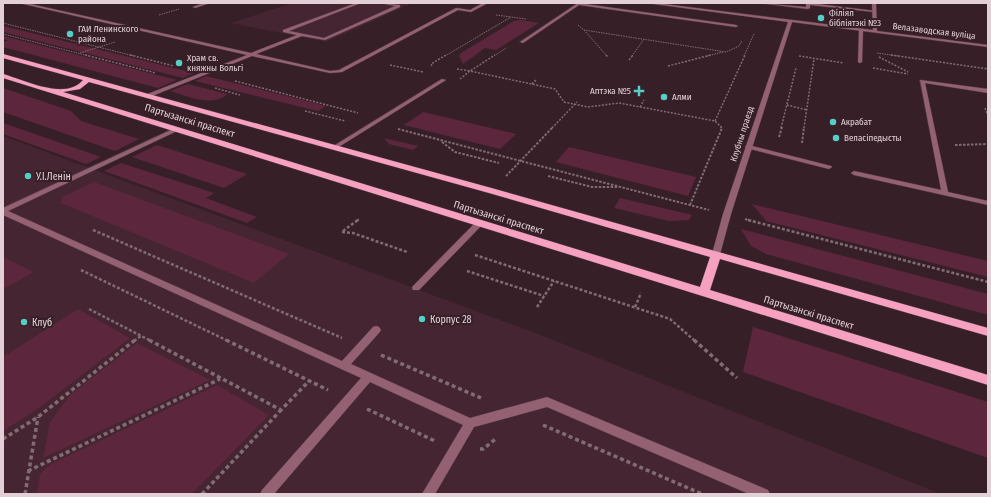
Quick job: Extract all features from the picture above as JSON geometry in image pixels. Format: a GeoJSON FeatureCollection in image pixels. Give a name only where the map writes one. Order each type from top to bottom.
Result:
{"type":"FeatureCollection","features":[{"type":"Feature","properties":{"kind":"main road","name":"Партызанскі праспект"},"geometry":{"type":"LineString","coordinates":[[3,56],[335,147],[988,332]]}},
{"type":"Feature","properties":{"kind":"main road","name":"Партызанскі праспект"},"geometry":{"type":"LineString","coordinates":[[3,76],[988,380]]}},
{"type":"Feature","properties":{"kind":"main road"},"geometry":{"type":"LineString","coordinates":[[51,91],[79,88],[84,85],[87,79]]}},
{"type":"Feature","properties":{"kind":"main road"},"geometry":{"type":"LineString","coordinates":[[704,293],[716,254]]}},
{"type":"Feature","properties":{"kind":"street"},"geometry":{"type":"LineString","coordinates":[[21,3],[330,72],[340,71],[457,9],[471,11],[486,3]]}},
{"type":"Feature","properties":{"kind":"street"},"geometry":{"type":"LineString","coordinates":[[195,7],[208,3]]}},
{"type":"Feature","properties":{"kind":"street"},"geometry":{"type":"LineString","coordinates":[[359,3],[284,31],[324,38],[399,6],[382,3]]}},
{"type":"Feature","properties":{"kind":"street","name":"Велазаводская вуліца"},"geometry":{"type":"LineString","coordinates":[[648,3],[988,46]]}},
{"type":"Feature","properties":{"kind":"street"},"geometry":{"type":"LineString","coordinates":[[761,3],[808,8],[808,4],[874,11]]}},
{"type":"Feature","properties":{"kind":"street"},"geometry":{"type":"LineString","coordinates":[[870,3],[874,3],[875,32]]}},
{"type":"Feature","properties":{"kind":"street"},"geometry":{"type":"LineString","coordinates":[[522,42],[579,4],[736,26]]}},
{"type":"Feature","properties":{"kind":"street","name":"Клубны праезд"},"geometry":{"type":"LineString","coordinates":[[716,254],[748,147],[790,21]]}},
{"type":"Feature","properties":{"kind":"street"},"geometry":{"type":"LineString","coordinates":[[860,62],[861,30]]}},
{"type":"Feature","properties":{"kind":"street"},"geometry":{"type":"LineString","coordinates":[[147,96],[301,35]]}},
{"type":"Feature","properties":{"kind":"street"},"geometry":{"type":"LineString","coordinates":[[335,147],[444,80]]}},
{"type":"Feature","properties":{"kind":"street"},"geometry":{"type":"LineString","coordinates":[[945,194],[922,81],[988,91]]}},
{"type":"Feature","properties":{"kind":"street"},"geometry":{"type":"LineString","coordinates":[[3,212],[175,130]]}},
{"type":"Feature","properties":{"kind":"street"},"geometry":{"type":"LineString","coordinates":[[748,147],[829,167]]}},
{"type":"Feature","properties":{"kind":"street"},"geometry":{"type":"LineString","coordinates":[[854,173],[988,203]]}},
{"type":"Feature","properties":{"kind":"street"},"geometry":{"type":"LineString","coordinates":[[3,212],[470,423],[547,402],[764,494]]}},
{"type":"Feature","properties":{"kind":"street"},"geometry":{"type":"LineString","coordinates":[[416,288],[479,224]]}},
{"type":"Feature","properties":{"kind":"street"},"geometry":{"type":"LineString","coordinates":[[343,366],[376,330]]}},
{"type":"Feature","properties":{"kind":"street"},"geometry":{"type":"LineString","coordinates":[[266,494],[368,377]]}},
{"type":"Feature","properties":{"kind":"street"},"geometry":{"type":"LineString","coordinates":[[428,494],[470,423]]}},
{"type":"Feature","properties":{"kind":"path"},"geometry":{"type":"LineString","coordinates":[[153,17],[190,6],[195,7]]}},
{"type":"Feature","properties":{"kind":"path"},"geometry":{"type":"LineString","coordinates":[[434,70],[431,64],[511,17],[577,25],[584,30],[608,57]]}},
{"type":"Feature","properties":{"kind":"path"},"geometry":{"type":"LineString","coordinates":[[3,23],[369,115],[368,127]]}},
{"type":"Feature","properties":{"kind":"path"},"geometry":{"type":"LineString","coordinates":[[715,121],[756,29]]}},
{"type":"Feature","properties":{"kind":"path"},"geometry":{"type":"LineString","coordinates":[[584,30],[726,52]]}},
{"type":"Feature","properties":{"kind":"path"},"geometry":{"type":"LineString","coordinates":[[868,67],[912,74],[877,56],[875,32]]}},
{"type":"Feature","properties":{"kind":"path"},"geometry":{"type":"LineString","coordinates":[[3,34],[240,95]]}},
{"type":"Feature","properties":{"kind":"path"},"geometry":{"type":"LineString","coordinates":[[629,60],[644,39]]}},
{"type":"Feature","properties":{"kind":"path"},"geometry":{"type":"LineString","coordinates":[[668,66],[726,52],[739,46],[742,40]]}},
{"type":"Feature","properties":{"kind":"path"},"geometry":{"type":"LineString","coordinates":[[477,67],[504,50]]}},
{"type":"Feature","properties":{"kind":"path"},"geometry":{"type":"LineString","coordinates":[[876,53],[988,69]]}},
{"type":"Feature","properties":{"kind":"path"},"geometry":{"type":"LineString","coordinates":[[799,56],[845,64]]}},
{"type":"Feature","properties":{"kind":"path"},"geometry":{"type":"LineString","coordinates":[[362,59],[430,73]]}},
{"type":"Feature","properties":{"kind":"path"},"geometry":{"type":"LineString","coordinates":[[803,138],[814,59]]}},
{"type":"Feature","properties":{"kind":"path"},"geometry":{"type":"LineString","coordinates":[[470,71],[555,89],[564,102],[588,106],[619,103],[715,121],[722,128],[690,205]]}},
{"type":"Feature","properties":{"kind":"path"},"geometry":{"type":"LineString","coordinates":[[531,84],[537,79]]}},
{"type":"Feature","properties":{"kind":"path"},"geometry":{"type":"LineString","coordinates":[[640,107],[644,100]]}},
{"type":"Feature","properties":{"kind":"path"},"geometry":{"type":"LineString","coordinates":[[520,161],[577,102]]}},
{"type":"Feature","properties":{"kind":"path"},"geometry":{"type":"LineString","coordinates":[[787,105],[807,110]]}},
{"type":"Feature","properties":{"kind":"path"},"geometry":{"type":"LineString","coordinates":[[305,111],[380,130],[400,129],[709,210]]}},
{"type":"Feature","properties":{"kind":"path"},"geometry":{"type":"LineString","coordinates":[[439,140],[455,152],[499,163]]}},
{"type":"Feature","properties":{"kind":"path"},"geometry":{"type":"LineString","coordinates":[[935,146],[988,144]]}},
{"type":"Feature","properties":{"kind":"path"},"geometry":{"type":"LineString","coordinates":[[548,176],[592,187],[623,187]]}},
{"type":"Feature","properties":{"kind":"path"},"geometry":{"type":"LineString","coordinates":[[359,218],[342,232],[354,233],[407,252]]}},
{"type":"Feature","properties":{"kind":"path"},"geometry":{"type":"LineString","coordinates":[[741,218],[988,282]]}},
{"type":"Feature","properties":{"kind":"path"},"geometry":{"type":"LineString","coordinates":[[92,229],[512,412]]}},
{"type":"Feature","properties":{"kind":"path"},"geometry":{"type":"LineString","coordinates":[[455,248],[670,320],[737,378]]}},
{"type":"Feature","properties":{"kind":"path"},"geometry":{"type":"LineString","coordinates":[[467,271],[544,296]]}},
{"type":"Feature","properties":{"kind":"path"},"geometry":{"type":"LineString","coordinates":[[537,307],[554,280]]}},
{"type":"Feature","properties":{"kind":"path"},"geometry":{"type":"LineString","coordinates":[[89,309],[281,410]]}},
{"type":"Feature","properties":{"kind":"path"},"geometry":{"type":"LineString","coordinates":[[3,439],[38,416],[141,336]]}},
{"type":"Feature","properties":{"kind":"path"},"geometry":{"type":"LineString","coordinates":[[28,471],[220,379]]}},
{"type":"Feature","properties":{"kind":"path"},"geometry":{"type":"LineString","coordinates":[[202,494],[309,381]]}},
{"type":"Feature","properties":{"kind":"path"},"geometry":{"type":"LineString","coordinates":[[24,494],[38,416]]}},
{"type":"Feature","properties":{"kind":"shaded area"},"geometry":{"type":"Polygon","coordinates":[[[292,3],[410,4],[326,42],[231,23],[292,3]]]}},
{"type":"Feature","properties":{"kind":"shaded area"},"geometry":{"type":"Polygon","coordinates":[[[520,20],[539,23],[496,50],[485,48],[463,64],[459,56],[461,53],[514,21],[520,20]]]}},
{"type":"Feature","properties":{"kind":"shaded area"},"geometry":{"type":"Polygon","coordinates":[[[3,26],[194,73],[183,78],[3,32],[3,26]]]}},
{"type":"Feature","properties":{"kind":"shaded area"},"geometry":{"type":"Polygon","coordinates":[[[3,36],[177,80],[158,88],[3,47],[3,43],[8,40],[3,39],[3,36]]]}},
{"type":"Feature","properties":{"kind":"shaded area"},"geometry":{"type":"Polygon","coordinates":[[[206,76],[326,106],[318,111],[195,81],[206,76]]]}},
{"type":"Feature","properties":{"kind":"shaded area"},"geometry":{"type":"Polygon","coordinates":[[[188,84],[227,94],[221,98],[207,101],[170,91],[188,84]]]}},
{"type":"Feature","properties":{"kind":"shaded area"},"geometry":{"type":"Polygon","coordinates":[[[3,88],[71,111],[81,121],[139,139],[115,151],[3,112],[3,88]]]}},
{"type":"Feature","properties":{"kind":"shaded area"},"geometry":{"type":"Polygon","coordinates":[[[423,112],[516,134],[500,149],[404,125],[423,112]]]}},
{"type":"Feature","properties":{"kind":"shaded area"},"geometry":{"type":"Polygon","coordinates":[[[3,123],[101,157],[86,164],[3,134],[3,123]]]}},
{"type":"Feature","properties":{"kind":"shaded area"},"geometry":{"type":"Polygon","coordinates":[[[3,136],[538,334],[941,494],[3,494],[3,136]]]}},
{"type":"Feature","properties":{"kind":"shaded area"},"geometry":{"type":"Polygon","coordinates":[[[384,138],[418,146],[413,150],[389,144],[384,138]]]}},
{"type":"Feature","properties":{"kind":"shaded area"},"geometry":{"type":"Polygon","coordinates":[[[157,145],[247,174],[224,188],[132,157],[157,145]]]}},
{"type":"Feature","properties":{"kind":"shaded area"},"geometry":{"type":"Polygon","coordinates":[[[569,147],[696,177],[688,196],[556,162],[569,147]]]}},
{"type":"Feature","properties":{"kind":"shaded area"},"geometry":{"type":"Polygon","coordinates":[[[121,163],[214,193],[206,198],[257,217],[247,223],[104,171],[121,163]]]}},
{"type":"Feature","properties":{"kind":"shaded area"},"geometry":{"type":"Polygon","coordinates":[[[94,182],[289,254],[254,283],[61,203],[62,197],[94,182]]]}},
{"type":"Feature","properties":{"kind":"shaded area"},"geometry":{"type":"Polygon","coordinates":[[[620,198],[692,215],[689,220],[669,221],[614,208],[620,198]]]}},
{"type":"Feature","properties":{"kind":"shaded area"},"geometry":{"type":"Polygon","coordinates":[[[752,204],[988,261],[988,277],[766,221],[752,204]]]}},
{"type":"Feature","properties":{"kind":"shaded area"},"geometry":{"type":"Polygon","coordinates":[[[741,229],[988,294],[988,315],[766,254],[751,246],[741,229]]]}},
{"type":"Feature","properties":{"kind":"shaded area"},"geometry":{"type":"Polygon","coordinates":[[[3,257],[34,272],[5,288],[3,287],[3,257]]]}},
{"type":"Feature","properties":{"kind":"shaded area"},"geometry":{"type":"Polygon","coordinates":[[[78,309],[130,338],[39,408],[3,431],[3,357],[78,309]]]}},
{"type":"Feature","properties":{"kind":"shaded area"},"geometry":{"type":"Polygon","coordinates":[[[753,327],[988,402],[988,458],[743,372],[753,327]]]}},
{"type":"Feature","properties":{"kind":"shaded area"},"geometry":{"type":"Polygon","coordinates":[[[137,343],[210,380],[43,458],[50,422],[70,395],[137,343]]]}},
{"type":"Feature","properties":{"kind":"shaded area"},"geometry":{"type":"Polygon","coordinates":[[[217,385],[269,415],[192,494],[37,494],[40,474],[49,465],[217,385]]]}},
{"type":"Feature","properties":{"kind":"place","name":"Філіял бібліятэкі №3"},"geometry":{"type":"Point","coordinates":[821,18]}},
{"type":"Feature","properties":{"kind":"place","name":"ГАИ Ленинского района"},"geometry":{"type":"Point","coordinates":[70,34]}},
{"type":"Feature","properties":{"kind":"place","name":"Храм св. княжны Вольгі"},"geometry":{"type":"Point","coordinates":[179,63]}},
{"type":"Feature","properties":{"kind":"place","name":"Аптэка №5"},"geometry":{"type":"Point","coordinates":[639,91]}},
{"type":"Feature","properties":{"kind":"place","name":"Алми"},"geometry":{"type":"Point","coordinates":[664,97]}},
{"type":"Feature","properties":{"kind":"place","name":"Акрабат"},"geometry":{"type":"Point","coordinates":[833,122]}},
{"type":"Feature","properties":{"kind":"place","name":"Веласіпедысты"},"geometry":{"type":"Point","coordinates":[836,138]}},
{"type":"Feature","properties":{"kind":"place","name":"У.І.Ленін"},"geometry":{"type":"Point","coordinates":[28,176]}},
{"type":"Feature","properties":{"kind":"place","name":"Корпус 28"},"geometry":{"type":"Point","coordinates":[422,319]}},
{"type":"Feature","properties":{"kind":"place","name":"Клуб"},"geometry":{"type":"Point","coordinates":[24,322]}}]}
